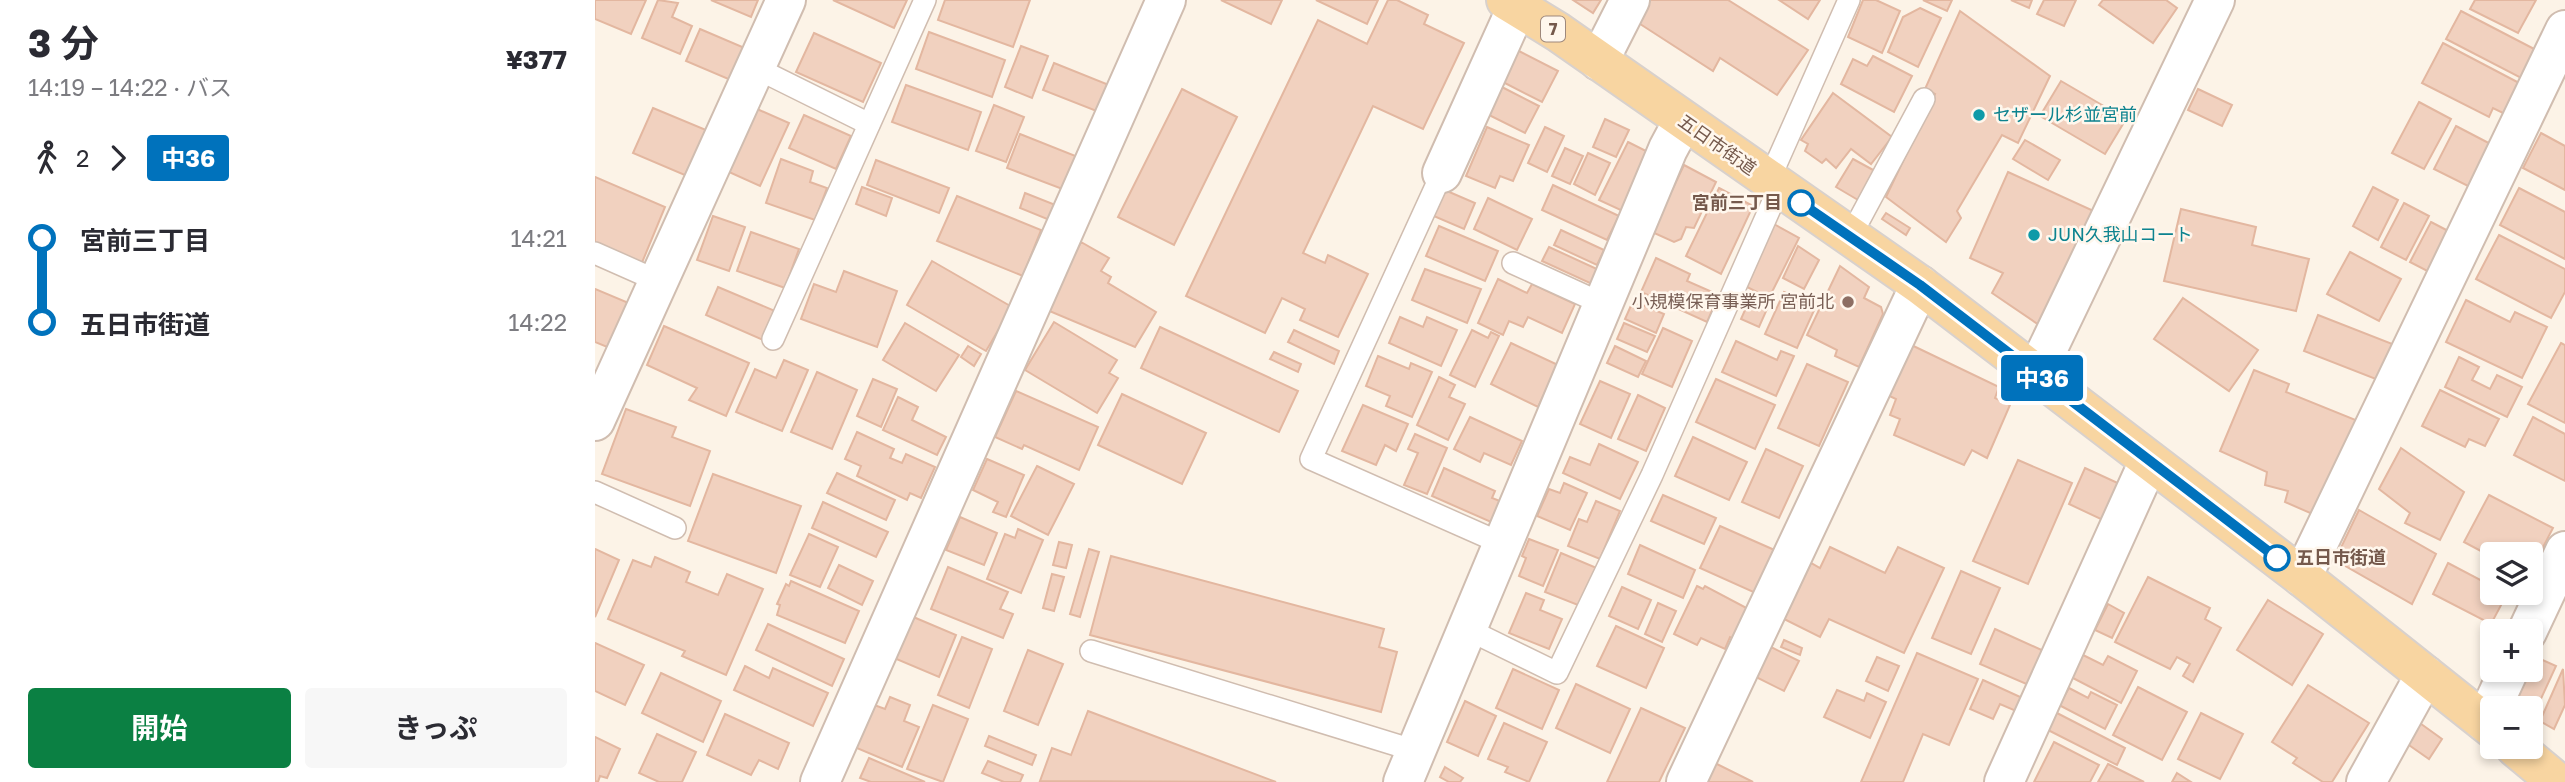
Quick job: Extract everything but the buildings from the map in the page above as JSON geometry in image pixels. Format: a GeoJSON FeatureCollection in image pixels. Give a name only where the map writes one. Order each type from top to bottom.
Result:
{"type":"FeatureCollection","features":[{"type":"Feature","properties":{"kind":"main road","name":"五日市街道"},"geometry":{"type":"LineString","coordinates":[[1511,4],[1599,61],[1920,285],[2302,577],[2480,719]]}},
{"type":"Feature","properties":{"kind":"main road"},"geometry":{"type":"LineString","coordinates":[[2529,759],[2557,782]]}},
{"type":"Feature","properties":{"kind":"street"},"geometry":{"type":"LineString","coordinates":[[595,421],[786,0]]}},
{"type":"Feature","properties":{"kind":"street"},"geometry":{"type":"LineString","coordinates":[[820,782],[1166,0]]}},
{"type":"Feature","properties":{"kind":"street"},"geometry":{"type":"LineString","coordinates":[[1599,61],[1630,0]]}},
{"type":"Feature","properties":{"kind":"street"},"geometry":{"type":"LineString","coordinates":[[2036,373],[2215,0]]}},
{"type":"Feature","properties":{"kind":"street"},"geometry":{"type":"LineString","coordinates":[[1442,173],[1511,4]]}},
{"type":"Feature","properties":{"kind":"street"},"geometry":{"type":"LineString","coordinates":[[2302,577],[2565,30]]}},
{"type":"Feature","properties":{"kind":"street"},"geometry":{"type":"LineString","coordinates":[[1410,766],[1668,149],[1683,121]]}},
{"type":"Feature","properties":{"kind":"street"},"geometry":{"type":"LineString","coordinates":[[1686,782],[1920,285]]}},
{"type":"Feature","properties":{"kind":"street"},"geometry":{"type":"LineString","coordinates":[[2004,782],[2149,460]]}},
{"type":"Feature","properties":{"kind":"street"},"geometry":{"type":"LineString","coordinates":[[2533,619],[2565,551]]}},
{"type":"Feature","properties":{"kind":"street"},"geometry":{"type":"LineString","coordinates":[[2365,782],[2425,675]]}},
{"type":"Feature","properties":{"kind":"lane"},"geometry":{"type":"LineString","coordinates":[[773,339],[925,0]]}},
{"type":"Feature","properties":{"kind":"lane"},"geometry":{"type":"LineString","coordinates":[[1467,629],[1557,673],[1652,475],[1849,0]]}},
{"type":"Feature","properties":{"kind":"lane"},"geometry":{"type":"LineString","coordinates":[[756,68],[869,124]]}},
{"type":"Feature","properties":{"kind":"lane"},"geometry":{"type":"LineString","coordinates":[[1850,237],[1924,99]]}},
{"type":"Feature","properties":{"kind":"lane"},"geometry":{"type":"LineString","coordinates":[[1442,173],[1311,459],[1503,544]]}},
{"type":"Feature","properties":{"kind":"lane"},"geometry":{"type":"LineString","coordinates":[[595,253],[658,281]]}},
{"type":"Feature","properties":{"kind":"lane"},"geometry":{"type":"LineString","coordinates":[[1513,263],[1603,304]]}},
{"type":"Feature","properties":{"kind":"lane"},"geometry":{"type":"LineString","coordinates":[[595,492],[675,528]]}},
{"type":"Feature","properties":{"kind":"lane"},"geometry":{"type":"LineString","coordinates":[[1091,651],[1410,766]]}},
{"type":"Feature","properties":{"kind":"bus line","name":"中36"},"geometry":{"type":"LineString","coordinates":[[1801,203],[1920,285],[2277,558]]}},
{"type":"Feature","properties":{"kind":"place","name":"セザール杉並宮前"},"geometry":{"type":"Point","coordinates":[1979,115]}},
{"type":"Feature","properties":{"kind":"place","name":"宮前三丁目"},"geometry":{"type":"Point","coordinates":[1801,203]}},
{"type":"Feature","properties":{"kind":"place","name":"JUN久我山コート"},"geometry":{"type":"Point","coordinates":[2034,235]}},
{"type":"Feature","properties":{"kind":"place","name":"小規模保育事業所 宮前北"},"geometry":{"type":"Point","coordinates":[1848,302]}},
{"type":"Feature","properties":{"kind":"place","name":"五日市街道"},"geometry":{"type":"Point","coordinates":[2277,558]}}]}
